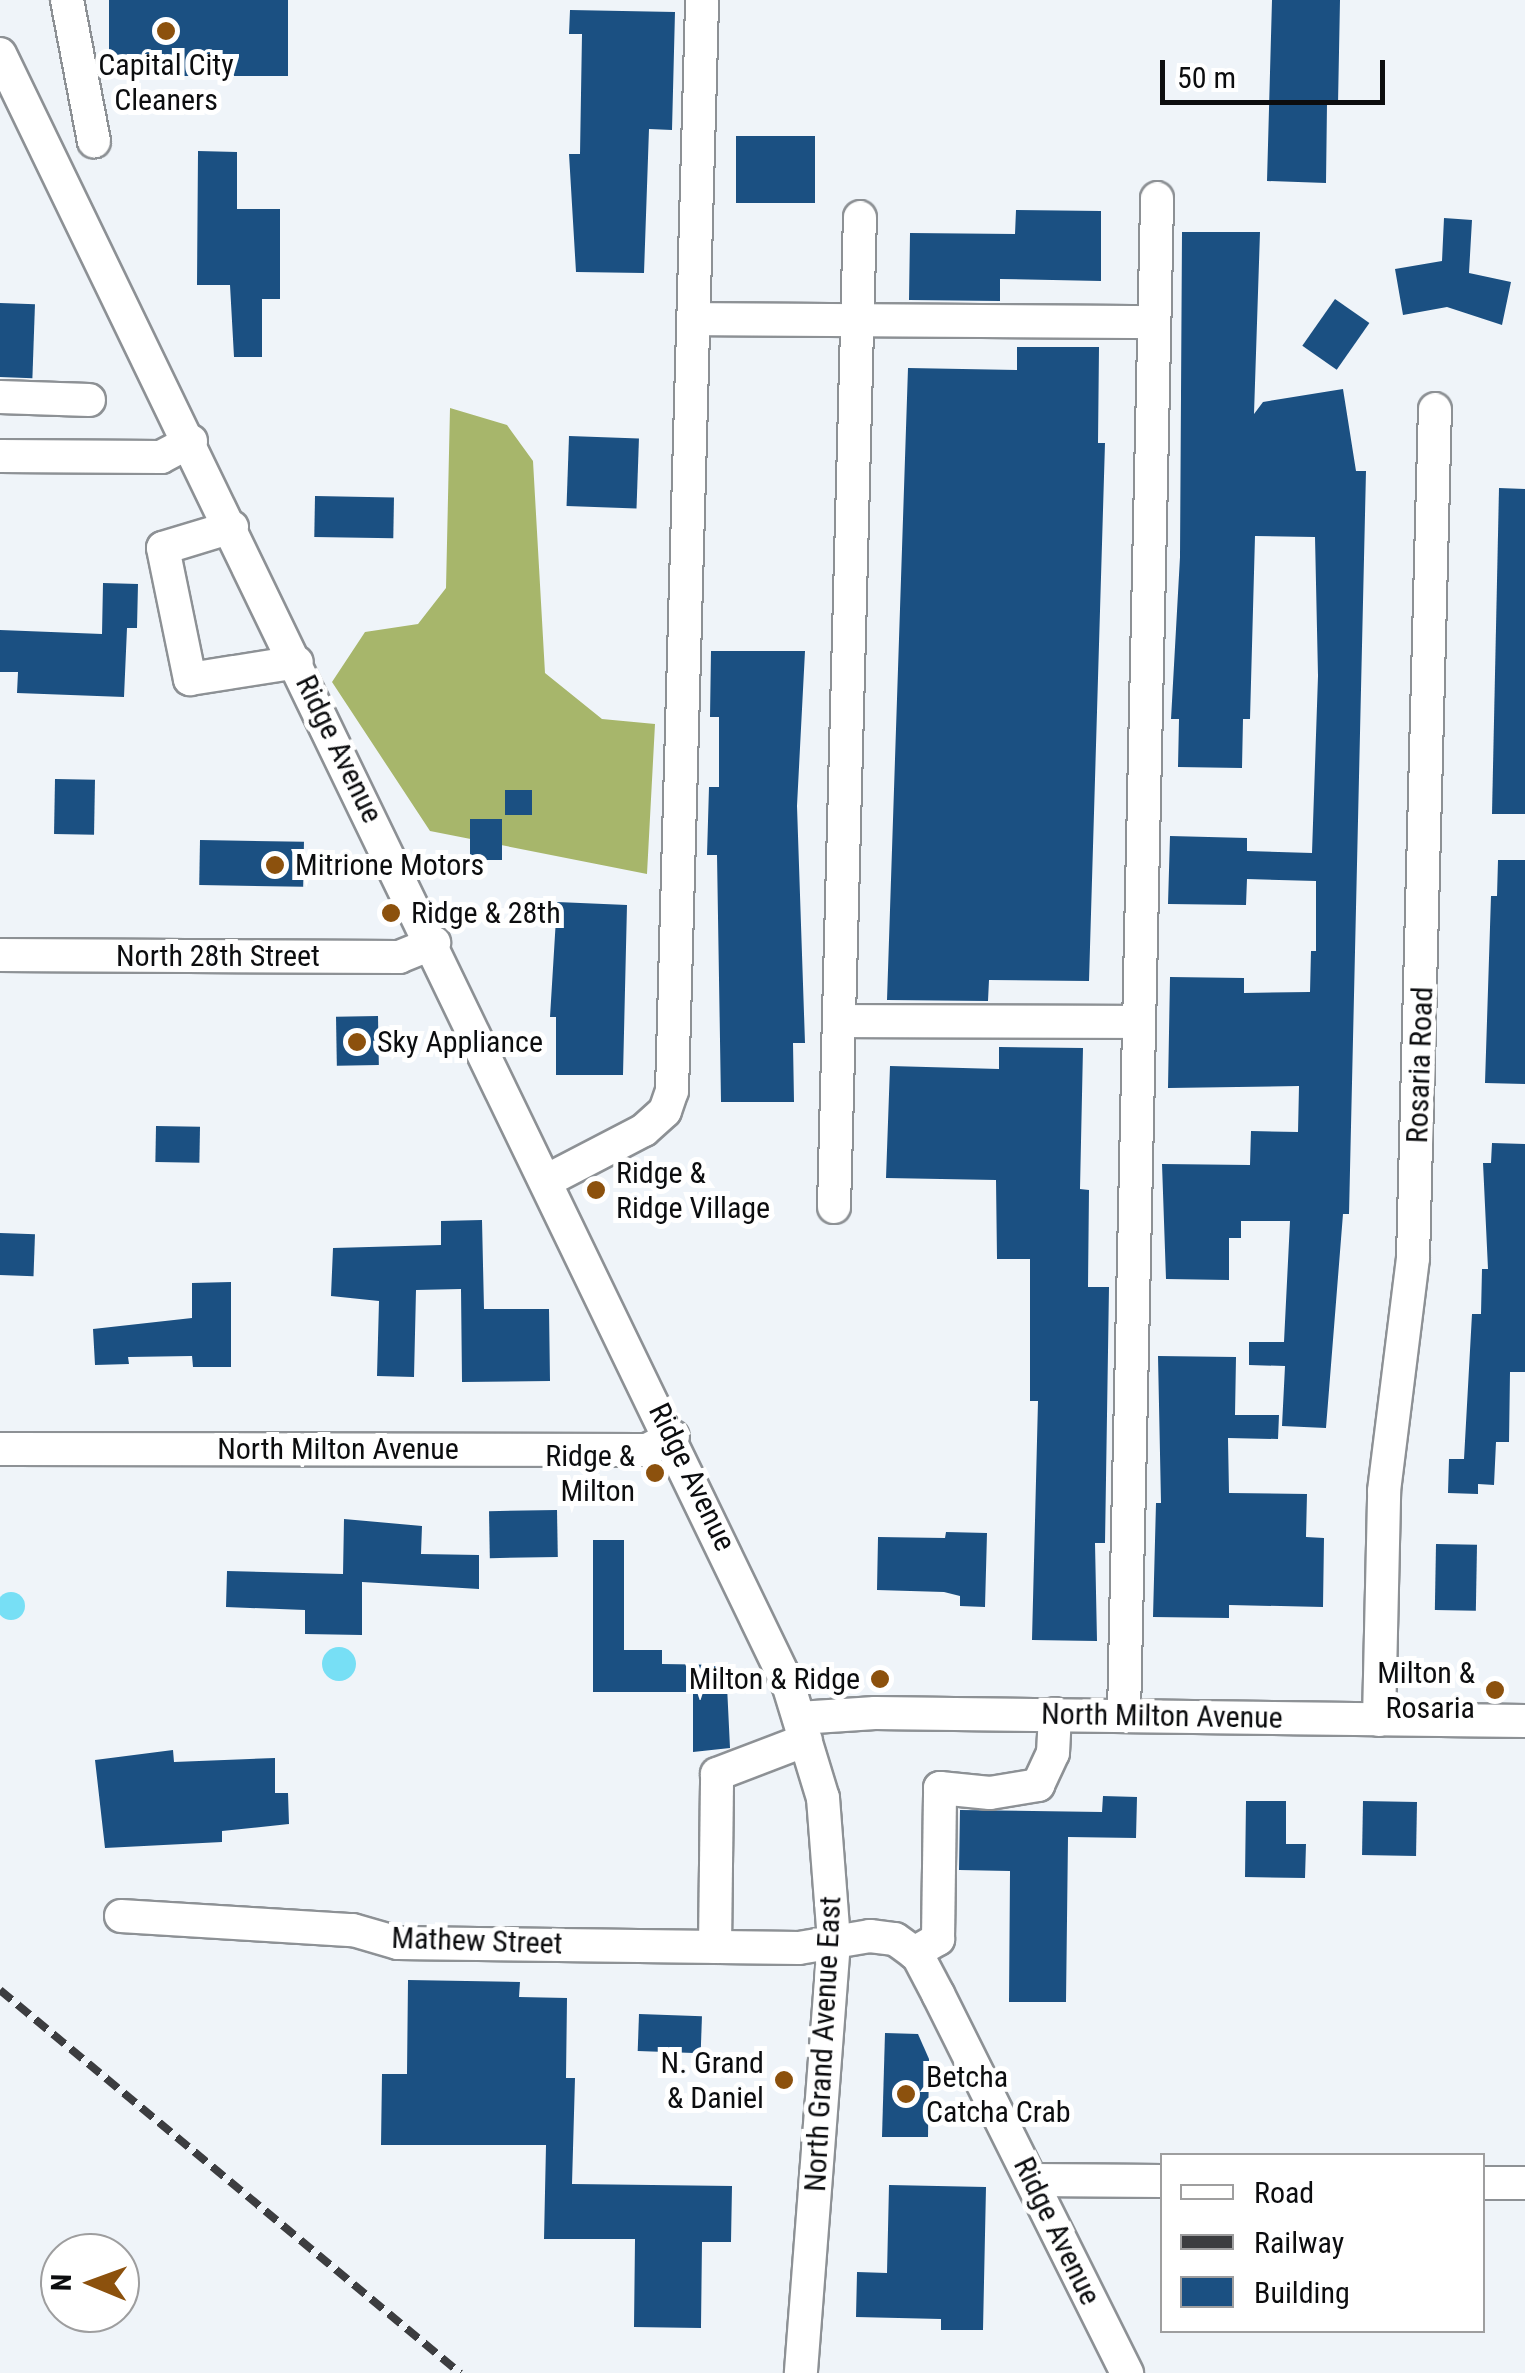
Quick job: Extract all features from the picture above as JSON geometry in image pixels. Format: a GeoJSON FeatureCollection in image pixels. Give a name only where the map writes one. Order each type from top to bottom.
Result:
{"type":"FeatureCollection","features":[{"type":"Feature","properties":{"kind":"street"},"geometry":{"type":"LineString","coordinates":[[66,0],[94,141]]}},
{"type":"Feature","properties":{"kind":"street"},"geometry":{"type":"LineString","coordinates":[[548,1180],[644,1130],[665,1111],[672,1091],[702,0]]}},
{"type":"Feature","properties":{"kind":"street","name":"Ridge Avenue"},"geometry":{"type":"LineString","coordinates":[[0,54],[673,1437],[803,1729]]}},
{"type":"Feature","properties":{"kind":"street"},"geometry":{"type":"LineString","coordinates":[[1124,1715],[1157,198]]}},
{"type":"Feature","properties":{"kind":"street"},"geometry":{"type":"LineString","coordinates":[[834,1207],[860,217]]}},
{"type":"Feature","properties":{"kind":"street"},"geometry":{"type":"LineString","coordinates":[[695,319],[1154,322]]}},
{"type":"Feature","properties":{"kind":"street"},"geometry":{"type":"LineString","coordinates":[[0,397],[89,400]]}},
{"type":"Feature","properties":{"kind":"street","name":"Rosaria Road"},"geometry":{"type":"LineString","coordinates":[[1379,1720],[1384,1491],[1413,1258],[1434,410]]}},
{"type":"Feature","properties":{"kind":"street"},"geometry":{"type":"LineString","coordinates":[[0,456],[161,457],[191,442]]}},
{"type":"Feature","properties":{"kind":"street"},"geometry":{"type":"LineString","coordinates":[[232,526],[163,548],[190,679],[297,662]]}},
{"type":"Feature","properties":{"kind":"street","name":"North 28th Street"},"geometry":{"type":"LineString","coordinates":[[0,955],[399,957],[434,943]]}},
{"type":"Feature","properties":{"kind":"street"},"geometry":{"type":"LineString","coordinates":[[839,1021],[1139,1022]]}},
{"type":"Feature","properties":{"kind":"street","name":"North Milton Avenue"},"geometry":{"type":"LineString","coordinates":[[0,1450],[646,1450],[673,1437]]}},
{"type":"Feature","properties":{"kind":"street"},"geometry":{"type":"LineString","coordinates":[[834,1942],[882,1936],[914,1952],[938,1939],[940,1788],[990,1793],[1038,1785],[1053,1753],[1055,1714]]}},
{"type":"Feature","properties":{"kind":"street","name":"North Milton Avenue"},"geometry":{"type":"LineString","coordinates":[[803,1729],[1055,1714],[1525,1721]]}},
{"type":"Feature","properties":{"kind":"street"},"geometry":{"type":"LineString","coordinates":[[715,1947],[717,1774],[803,1729]]}},
{"type":"Feature","properties":{"kind":"street","name":"North Grand Avenue East"},"geometry":{"type":"LineString","coordinates":[[801,2373],[834,1942],[830,1838],[803,1729]]}},
{"type":"Feature","properties":{"kind":"street","name":"Mathew Street"},"geometry":{"type":"LineString","coordinates":[[121,1916],[353,1930],[398,1944],[715,1947],[834,1942]]}},
{"type":"Feature","properties":{"kind":"street","name":"Ridge Avenue"},"geometry":{"type":"LineString","coordinates":[[914,1952],[1128,2373]]}},
{"type":"Feature","properties":{"kind":"street"},"geometry":{"type":"LineString","coordinates":[[1032,2180],[1160,2180]]}},
{"type":"Feature","properties":{"kind":"street"},"geometry":{"type":"LineString","coordinates":[[1485,2183],[1525,2183]]}},
{"type":"Feature","properties":{"kind":"green space"},"geometry":{"type":"Polygon","coordinates":[[[450,408],[507,425],[533,461],[545,673],[602,719],[655,724],[647,874],[430,831],[332,682],[365,632],[418,624],[446,588],[450,408]]]}},
{"type":"Feature","properties":{"kind":"water"},"geometry":{"type":"Polygon","coordinates":[[[5,1593],[17,1593],[24,1600],[24,1612],[17,1619],[5,1619],[-1,1613],[-1,1599],[5,1593]]]}},
{"type":"Feature","properties":{"kind":"water"},"geometry":{"type":"Polygon","coordinates":[[[339,1647],[351,1652],[356,1664],[351,1676],[339,1681],[327,1676],[322,1664],[327,1652],[339,1647]]]}},
{"type":"Feature","properties":{"kind":"building"},"geometry":{"type":"Polygon","coordinates":[[[109,0],[288,0],[288,76],[109,76],[109,0]]]}},
{"type":"Feature","properties":{"kind":"building"},"geometry":{"type":"Polygon","coordinates":[[[1272,0],[1340,0],[1338,104],[1327,104],[1326,183],[1267,181],[1272,0]]]}},
{"type":"Feature","properties":{"kind":"building"},"geometry":{"type":"Polygon","coordinates":[[[570,10],[675,12],[672,130],[649,129],[644,273],[576,272],[569,154],[580,154],[582,34],[569,34],[570,10]]]}},
{"type":"Feature","properties":{"kind":"building"},"geometry":{"type":"Polygon","coordinates":[[[736,136],[815,136],[815,203],[736,203],[736,136]]]}},
{"type":"Feature","properties":{"kind":"building"},"geometry":{"type":"Polygon","coordinates":[[[198,151],[237,152],[237,209],[280,209],[280,299],[262,299],[262,357],[234,357],[230,285],[197,285],[198,151]]]}},
{"type":"Feature","properties":{"kind":"building"},"geometry":{"type":"Polygon","coordinates":[[[1016,210],[1101,211],[1101,281],[1000,279],[1000,301],[909,300],[910,233],[1015,234],[1016,210]]]}},
{"type":"Feature","properties":{"kind":"building"},"geometry":{"type":"Polygon","coordinates":[[[1444,218],[1472,220],[1469,273],[1511,282],[1502,325],[1447,307],[1403,315],[1395,269],[1442,261],[1444,218]]]}},
{"type":"Feature","properties":{"kind":"building"},"geometry":{"type":"Polygon","coordinates":[[[1182,232],[1260,232],[1254,414],[1263,402],[1343,389],[1356,471],[1366,471],[1349,1214],[1343,1214],[1326,1428],[1282,1426],[1285,1366],[1249,1365],[1249,1342],[1284,1342],[1290,1221],[1241,1221],[1241,1238],[1229,1238],[1229,1280],[1166,1279],[1162,1164],[1250,1165],[1251,1131],[1298,1132],[1299,1086],[1168,1088],[1170,977],[1244,978],[1244,993],[1310,992],[1311,951],[1316,951],[1316,881],[1247,879],[1246,905],[1168,904],[1170,836],[1247,838],[1247,851],[1312,853],[1318,676],[1315,537],[1255,536],[1250,719],[1243,719],[1242,768],[1178,767],[1179,719],[1171,719],[1180,557],[1182,232]]]}},
{"type":"Feature","properties":{"kind":"building"},"geometry":{"type":"Polygon","coordinates":[[[1335,299],[1369,323],[1337,370],[1302,346],[1335,299]]]}},
{"type":"Feature","properties":{"kind":"building"},"geometry":{"type":"Polygon","coordinates":[[[0,303],[35,304],[32,378],[0,377],[0,303]]]}},
{"type":"Feature","properties":{"kind":"building"},"geometry":{"type":"Polygon","coordinates":[[[1017,347],[1099,347],[1098,443],[1105,443],[1089,981],[989,980],[988,1001],[887,1000],[908,368],[1017,370],[1017,347]]]}},
{"type":"Feature","properties":{"kind":"building"},"geometry":{"type":"Polygon","coordinates":[[[569,436],[639,438],[637,508],[567,506],[569,436]]]}},
{"type":"Feature","properties":{"kind":"building"},"geometry":{"type":"Polygon","coordinates":[[[1499,488],[1525,489],[1525,814],[1492,814],[1499,488]]]}},
{"type":"Feature","properties":{"kind":"building"},"geometry":{"type":"Polygon","coordinates":[[[315,496],[394,497],[393,538],[314,537],[315,496]]]}},
{"type":"Feature","properties":{"kind":"building"},"geometry":{"type":"Polygon","coordinates":[[[103,583],[138,584],[137,628],[127,628],[124,697],[17,693],[18,672],[0,672],[0,630],[102,634],[103,583]]]}},
{"type":"Feature","properties":{"kind":"building"},"geometry":{"type":"Polygon","coordinates":[[[711,651],[805,651],[797,806],[805,1043],[793,1043],[794,1102],[721,1102],[717,855],[707,855],[709,787],[719,787],[719,717],[710,717],[711,651]]]}},
{"type":"Feature","properties":{"kind":"building"},"geometry":{"type":"Polygon","coordinates":[[[55,779],[95,780],[94,835],[54,834],[55,779]]]}},
{"type":"Feature","properties":{"kind":"building"},"geometry":{"type":"Polygon","coordinates":[[[505,790],[532,790],[532,815],[505,815],[505,790]]]}},
{"type":"Feature","properties":{"kind":"building"},"geometry":{"type":"Polygon","coordinates":[[[470,819],[502,819],[502,860],[470,860],[470,819]]]}},
{"type":"Feature","properties":{"kind":"building"},"geometry":{"type":"Polygon","coordinates":[[[200,840],[304,842],[303,887],[199,885],[200,840]]]}},
{"type":"Feature","properties":{"kind":"building"},"geometry":{"type":"Polygon","coordinates":[[[1498,860],[1525,860],[1525,1084],[1485,1083],[1491,896],[1497,896],[1498,860]]]}},
{"type":"Feature","properties":{"kind":"building"},"geometry":{"type":"Polygon","coordinates":[[[557,902],[627,905],[623,1075],[556,1075],[556,1017],[550,1017],[557,902]]]}},
{"type":"Feature","properties":{"kind":"building"},"geometry":{"type":"Polygon","coordinates":[[[378,1016],[379,1065],[337,1066],[336,1017],[378,1016]]]}},
{"type":"Feature","properties":{"kind":"building"},"geometry":{"type":"Polygon","coordinates":[[[999,1047],[1083,1048],[1080,1189],[1089,1190],[1088,1287],[1109,1287],[1105,1543],[1095,1543],[1097,1641],[1032,1640],[1038,1401],[1030,1401],[1030,1259],[997,1259],[996,1180],[886,1178],[890,1066],[999,1069],[999,1047]]]}},
{"type":"Feature","properties":{"kind":"building"},"geometry":{"type":"Polygon","coordinates":[[[156,1126],[200,1127],[199,1163],[155,1162],[156,1126]]]}},
{"type":"Feature","properties":{"kind":"building"},"geometry":{"type":"Polygon","coordinates":[[[1492,1143],[1525,1144],[1525,1372],[1510,1372],[1509,1442],[1496,1442],[1494,1485],[1478,1484],[1478,1494],[1448,1493],[1449,1459],[1464,1459],[1472,1314],[1481,1314],[1482,1269],[1488,1269],[1483,1163],[1491,1163],[1492,1143]]]}},
{"type":"Feature","properties":{"kind":"building"},"geometry":{"type":"Polygon","coordinates":[[[482,1220],[484,1309],[549,1309],[550,1381],[462,1382],[461,1289],[416,1290],[414,1377],[377,1376],[379,1301],[331,1296],[333,1248],[441,1245],[441,1221],[482,1220]]]}},
{"type":"Feature","properties":{"kind":"building"},"geometry":{"type":"Polygon","coordinates":[[[0,1233],[35,1234],[34,1276],[0,1275],[0,1233]]]}},
{"type":"Feature","properties":{"kind":"building"},"geometry":{"type":"Polygon","coordinates":[[[231,1282],[231,1367],[193,1367],[192,1356],[128,1357],[129,1364],[95,1365],[93,1329],[192,1318],[192,1283],[231,1282]]]}},
{"type":"Feature","properties":{"kind":"building"},"geometry":{"type":"Polygon","coordinates":[[[1158,1356],[1236,1357],[1235,1415],[1279,1415],[1278,1439],[1228,1438],[1229,1493],[1307,1494],[1306,1537],[1324,1538],[1323,1607],[1229,1605],[1229,1618],[1153,1617],[1156,1503],[1161,1503],[1158,1356]]]}},
{"type":"Feature","properties":{"kind":"building"},"geometry":{"type":"Polygon","coordinates":[[[557,1510],[558,1557],[490,1558],[489,1511],[557,1510]]]}},
{"type":"Feature","properties":{"kind":"building"},"geometry":{"type":"Polygon","coordinates":[[[344,1519],[422,1526],[421,1554],[479,1555],[479,1589],[362,1582],[362,1635],[305,1634],[305,1610],[226,1607],[227,1571],[343,1574],[344,1519]]]}},
{"type":"Feature","properties":{"kind":"building"},"geometry":{"type":"Polygon","coordinates":[[[946,1532],[987,1533],[985,1607],[960,1606],[960,1596],[944,1592],[877,1590],[878,1537],[945,1538],[946,1532]]]}},
{"type":"Feature","properties":{"kind":"building"},"geometry":{"type":"Polygon","coordinates":[[[593,1540],[624,1540],[624,1650],[662,1650],[662,1664],[726,1665],[730,1748],[693,1752],[693,1692],[593,1692],[593,1540]]]}},
{"type":"Feature","properties":{"kind":"building"},"geometry":{"type":"Polygon","coordinates":[[[1436,1544],[1477,1545],[1476,1611],[1435,1610],[1436,1544]]]}},
{"type":"Feature","properties":{"kind":"building"},"geometry":{"type":"Polygon","coordinates":[[[173,1750],[174,1762],[275,1758],[275,1793],[288,1793],[289,1824],[222,1831],[222,1842],[105,1848],[95,1760],[173,1750]]]}},
{"type":"Feature","properties":{"kind":"building"},"geometry":{"type":"Polygon","coordinates":[[[1103,1796],[1137,1797],[1136,1838],[1068,1837],[1066,2002],[1009,2002],[1010,1871],[959,1870],[960,1810],[1102,1812],[1103,1796]]]}},
{"type":"Feature","properties":{"kind":"building"},"geometry":{"type":"Polygon","coordinates":[[[1246,1801],[1286,1801],[1286,1844],[1306,1844],[1305,1878],[1245,1877],[1246,1801]]]}},
{"type":"Feature","properties":{"kind":"building"},"geometry":{"type":"Polygon","coordinates":[[[1363,1801],[1417,1802],[1416,1856],[1362,1855],[1363,1801]]]}},
{"type":"Feature","properties":{"kind":"building"},"geometry":{"type":"Polygon","coordinates":[[[408,1980],[520,1982],[519,1997],[567,1998],[566,2078],[575,2078],[572,2184],[732,2186],[731,2242],[702,2242],[701,2328],[634,2327],[635,2239],[544,2239],[546,2145],[381,2145],[382,2074],[407,2074],[408,1980]]]}},
{"type":"Feature","properties":{"kind":"building"},"geometry":{"type":"Polygon","coordinates":[[[639,2014],[702,2016],[701,2053],[638,2051],[639,2014]]]}},
{"type":"Feature","properties":{"kind":"building"},"geometry":{"type":"Polygon","coordinates":[[[885,2033],[918,2034],[929,2059],[928,2137],[882,2137],[885,2033]]]}},
{"type":"Feature","properties":{"kind":"building"},"geometry":{"type":"Polygon","coordinates":[[[889,2185],[986,2187],[983,2330],[941,2330],[941,2319],[856,2317],[857,2272],[887,2273],[889,2185]]]}},
{"type":"Feature","properties":{"kind":"railway"},"geometry":{"type":"LineString","coordinates":[[0,1990],[460,2373]]}},
{"type":"Feature","properties":{"kind":"place","name":"Capital City Cleaners"},"geometry":{"type":"Point","coordinates":[166,31]}},
{"type":"Feature","properties":{"kind":"place","name":"Mitrione Motors"},"geometry":{"type":"Point","coordinates":[275,865]}},
{"type":"Feature","properties":{"kind":"place","name":"Ridge & 28th"},"geometry":{"type":"Point","coordinates":[391,913]}},
{"type":"Feature","properties":{"kind":"place","name":"Sky Appliance"},"geometry":{"type":"Point","coordinates":[357,1042]}},
{"type":"Feature","properties":{"kind":"place","name":"Ridge & Ridge Village"},"geometry":{"type":"Point","coordinates":[596,1190]}},
{"type":"Feature","properties":{"kind":"place","name":"Ridge & Milton"},"geometry":{"type":"Point","coordinates":[655,1473]}},
{"type":"Feature","properties":{"kind":"place","name":"Milton & Ridge"},"geometry":{"type":"Point","coordinates":[880,1679]}},
{"type":"Feature","properties":{"kind":"place","name":"Milton & Rosaria"},"geometry":{"type":"Point","coordinates":[1495,1690]}},
{"type":"Feature","properties":{"kind":"place","name":"N. Grand & Daniel"},"geometry":{"type":"Point","coordinates":[784,2080]}},
{"type":"Feature","properties":{"kind":"place","name":"Betcha Catcha Crab"},"geometry":{"type":"Point","coordinates":[906,2094]}}]}
